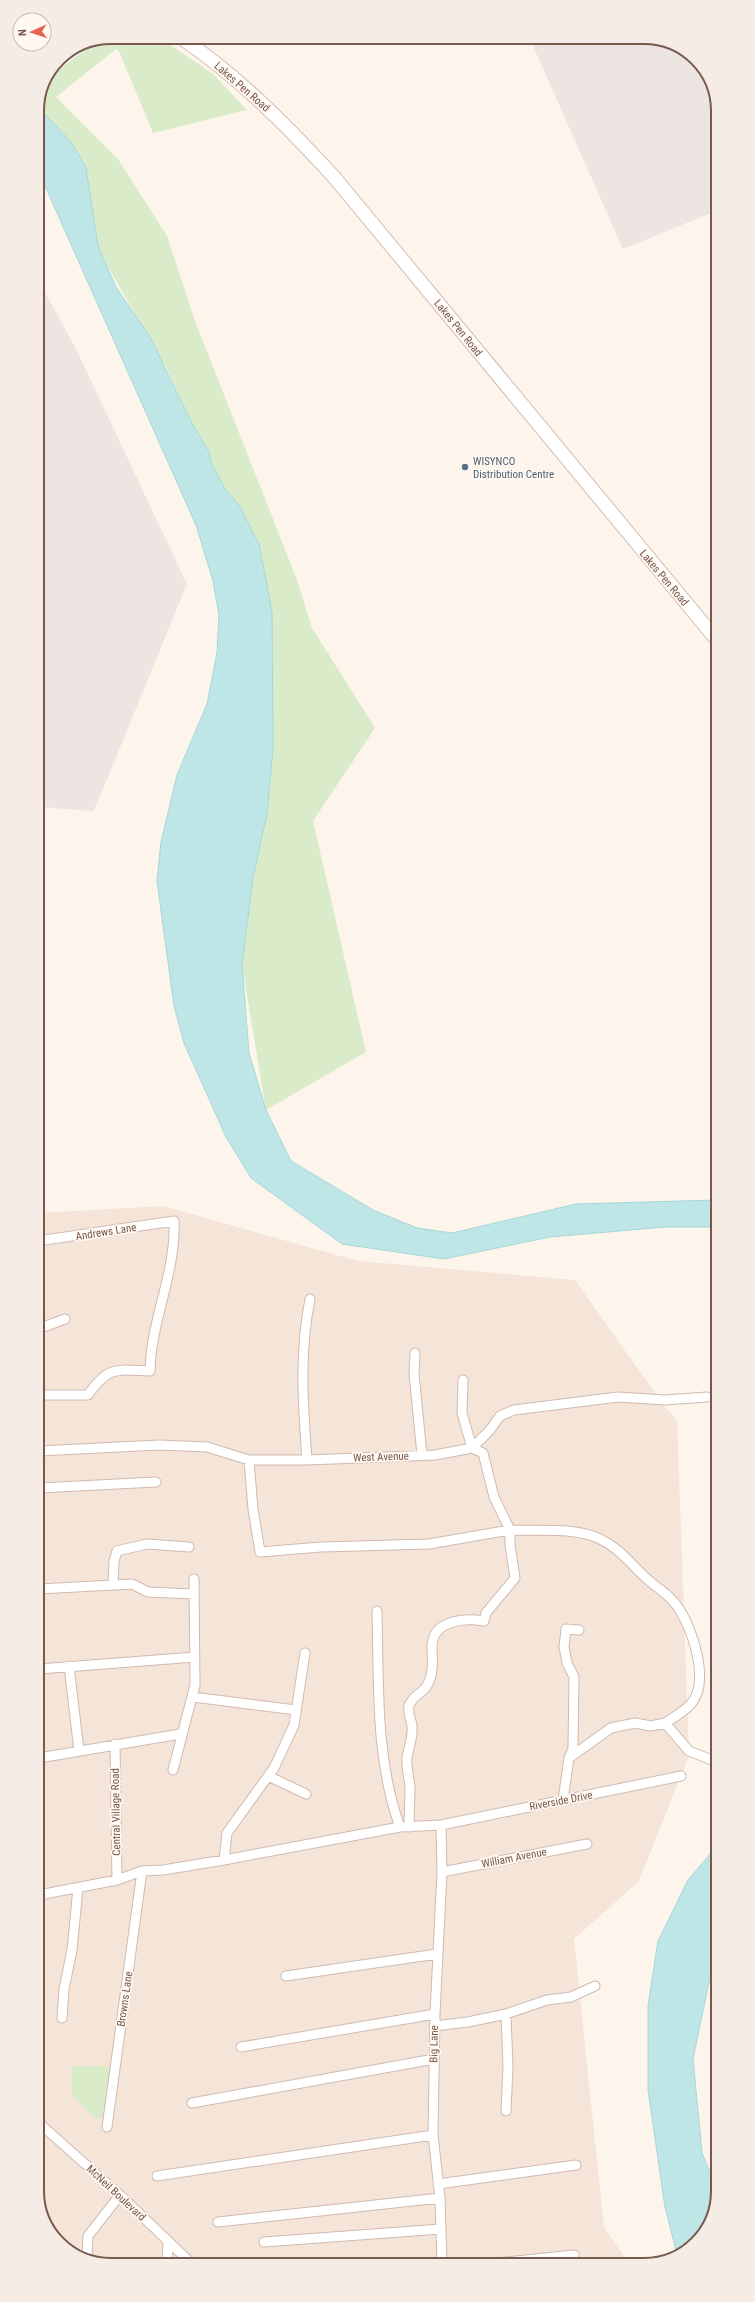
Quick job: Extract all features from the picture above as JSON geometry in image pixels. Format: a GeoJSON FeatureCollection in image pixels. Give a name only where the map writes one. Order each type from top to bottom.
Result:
{"type":"FeatureCollection","features":[{"type":"Feature","properties":{"kind":"street","name":"Lakes Pen Road"},"geometry":{"type":"LineString","coordinates":[[189,44],[251,93],[290,130],[334,177],[711,633]]}},
{"type":"Feature","properties":{"kind":"street","name":"Andrews Lane"},"geometry":{"type":"LineString","coordinates":[[44,1240],[174,1221],[172,1262],[150,1347],[150,1371],[114,1370],[100,1378],[88,1395],[44,1395]]}},
{"type":"Feature","properties":{"kind":"street"},"geometry":{"type":"LineString","coordinates":[[306,1460],[301,1383],[304,1329],[310,1299]]}},
{"type":"Feature","properties":{"kind":"street"},"geometry":{"type":"LineString","coordinates":[[44,1327],[66,1319]]}},
{"type":"Feature","properties":{"kind":"street"},"geometry":{"type":"LineString","coordinates":[[414,1353],[414,1374],[422,1455]]}},
{"type":"Feature","properties":{"kind":"street"},"geometry":{"type":"LineString","coordinates":[[463,1380],[462,1413],[472,1448]]}},
{"type":"Feature","properties":{"kind":"street"},"geometry":{"type":"LineString","coordinates":[[472,1448],[490,1430],[500,1416],[514,1410],[618,1397],[665,1400],[707,1397]]}},
{"type":"Feature","properties":{"kind":"street","name":"West Avenue"},"geometry":{"type":"LineString","coordinates":[[44,1451],[159,1445],[199,1447],[249,1460],[306,1460],[422,1455],[472,1448]]}},
{"type":"Feature","properties":{"kind":"street"},"geometry":{"type":"LineString","coordinates":[[404,1827],[410,1793],[407,1757],[411,1745],[412,1728],[408,1708],[413,1698],[426,1690],[430,1679],[434,1666],[432,1646],[434,1634],[438,1628],[458,1621],[472,1619],[484,1621],[486,1613],[515,1578],[510,1545],[510,1530],[494,1497],[482,1452],[472,1448]]}},
{"type":"Feature","properties":{"kind":"street"},"geometry":{"type":"LineString","coordinates":[[249,1460],[260,1552],[321,1546],[429,1544],[510,1530],[581,1532],[600,1539],[621,1551],[653,1584],[666,1592],[678,1607],[698,1655],[700,1681],[690,1705],[665,1723],[651,1726],[635,1723],[611,1728],[569,1758]]}},
{"type":"Feature","properties":{"kind":"street"},"geometry":{"type":"LineString","coordinates":[[44,1488],[156,1482]]}},
{"type":"Feature","properties":{"kind":"street"},"geometry":{"type":"LineString","coordinates":[[113,1585],[114,1561],[118,1551],[147,1544],[189,1547]]}},
{"type":"Feature","properties":{"kind":"street"},"geometry":{"type":"LineString","coordinates":[[173,1770],[180,1734],[193,1697],[195,1657],[194,1579]]}},
{"type":"Feature","properties":{"kind":"street"},"geometry":{"type":"LineString","coordinates":[[44,1588],[132,1584],[148,1592],[193,1594]]}},
{"type":"Feature","properties":{"kind":"street"},"geometry":{"type":"LineString","coordinates":[[377,1611],[382,1751],[391,1803],[404,1827]]}},
{"type":"Feature","properties":{"kind":"street"},"geometry":{"type":"LineString","coordinates":[[563,1800],[569,1758],[573,1749],[574,1677],[567,1664],[564,1647],[566,1629],[579,1630]]}},
{"type":"Feature","properties":{"kind":"street"},"geometry":{"type":"LineString","coordinates":[[224,1860],[227,1833],[268,1776],[294,1725],[305,1653]]}},
{"type":"Feature","properties":{"kind":"street"},"geometry":{"type":"LineString","coordinates":[[44,1668],[195,1657]]}},
{"type":"Feature","properties":{"kind":"street"},"geometry":{"type":"LineString","coordinates":[[69,1666],[79,1751]]}},
{"type":"Feature","properties":{"kind":"street"},"geometry":{"type":"LineString","coordinates":[[193,1697],[296,1710]]}},
{"type":"Feature","properties":{"kind":"street"},"geometry":{"type":"LineString","coordinates":[[665,1723],[689,1751],[711,1759]]}},
{"type":"Feature","properties":{"kind":"street"},"geometry":{"type":"LineString","coordinates":[[44,1757],[180,1734]]}},
{"type":"Feature","properties":{"kind":"street","name":"Central Village Road"},"geometry":{"type":"LineString","coordinates":[[115,1744],[117,1880]]}},
{"type":"Feature","properties":{"kind":"street"},"geometry":{"type":"LineString","coordinates":[[268,1776],[306,1794]]}},
{"type":"Feature","properties":{"kind":"street","name":"Riverside Drive"},"geometry":{"type":"LineString","coordinates":[[44,1894],[117,1880],[142,1871],[163,1870],[224,1860],[404,1827],[441,1825],[681,1776]]}},
{"type":"Feature","properties":{"kind":"street","name":"Big Lane"},"geometry":{"type":"LineString","coordinates":[[441,1825],[442,1872],[434,2014],[434,2135],[440,2198],[442,2258]]}},
{"type":"Feature","properties":{"kind":"street","name":"William Avenue"},"geometry":{"type":"LineString","coordinates":[[442,1872],[586,1844]]}},
{"type":"Feature","properties":{"kind":"street","name":"Browns Lane"},"geometry":{"type":"LineString","coordinates":[[108,2127],[142,1871]]}},
{"type":"Feature","properties":{"kind":"street"},"geometry":{"type":"LineString","coordinates":[[62,2018],[64,1989],[72,1950],[78,1888]]}},
{"type":"Feature","properties":{"kind":"street"},"geometry":{"type":"LineString","coordinates":[[286,1976],[437,1954]]}},
{"type":"Feature","properties":{"kind":"street"},"geometry":{"type":"LineString","coordinates":[[434,2026],[468,2022],[506,2014],[547,2000],[571,1997],[595,1986]]}},
{"type":"Feature","properties":{"kind":"street"},"geometry":{"type":"LineString","coordinates":[[241,2047],[434,2014]]}},
{"type":"Feature","properties":{"kind":"street"},"geometry":{"type":"LineString","coordinates":[[506,2014],[508,2067],[506,2111]]}},
{"type":"Feature","properties":{"kind":"street"},"geometry":{"type":"LineString","coordinates":[[192,2103],[434,2059]]}},
{"type":"Feature","properties":{"kind":"street","name":"McNeil Boulevard"},"geometry":{"type":"LineString","coordinates":[[44,2127],[120,2195],[185,2258]]}},
{"type":"Feature","properties":{"kind":"street"},"geometry":{"type":"LineString","coordinates":[[157,2176],[434,2135]]}},
{"type":"Feature","properties":{"kind":"street"},"geometry":{"type":"LineString","coordinates":[[438,2184],[576,2165]]}},
{"type":"Feature","properties":{"kind":"street"},"geometry":{"type":"LineString","coordinates":[[87,2254],[88,2236],[120,2195]]}},
{"type":"Feature","properties":{"kind":"street"},"geometry":{"type":"LineString","coordinates":[[218,2222],[440,2198]]}},
{"type":"Feature","properties":{"kind":"street"},"geometry":{"type":"LineString","coordinates":[[264,2242],[441,2230]]}},
{"type":"Feature","properties":{"kind":"street"},"geometry":{"type":"LineString","coordinates":[[167,2258],[168,2242]]}},
{"type":"Feature","properties":{"kind":"street"},"geometry":{"type":"LineString","coordinates":[[544,2258],[574,2255]]}},
{"type":"Feature","properties":{"kind":"shaded area"},"geometry":{"type":"Polygon","coordinates":[[[532,44],[657,45],[674,51],[685,58],[700,74],[704,81],[709,93],[711,111],[711,213],[623,249],[532,44]]]}},
{"type":"Feature","properties":{"kind":"shaded area"},"geometry":{"type":"Polygon","coordinates":[[[44,291],[75,347],[187,584],[94,811],[44,807],[44,291]]]}},
{"type":"Feature","properties":{"kind":"shaded area"},"geometry":{"type":"Polygon","coordinates":[[[163,1206],[358,1261],[575,1280],[665,1407],[677,1420],[689,1756],[639,1881],[574,1939],[604,2228],[625,2258],[106,2258],[93,2256],[77,2249],[61,2235],[51,2221],[46,2209],[44,2191],[44,1213],[163,1206]]]}},
{"type":"Feature","properties":{"kind":"green space"},"geometry":{"type":"Polygon","coordinates":[[[169,44],[213,74],[247,110],[153,133],[119,51],[116,49],[56,97],[118,159],[167,236],[195,321],[297,580],[312,628],[375,728],[313,821],[366,1052],[266,1110],[242,965],[253,878],[273,749],[272,612],[259,544],[239,505],[225,489],[211,462],[209,452],[192,423],[167,369],[108,267],[98,246],[86,168],[72,143],[44,117],[45,98],[49,85],[58,71],[86,49],[98,45],[169,44]]]}},
{"type":"Feature","properties":{"kind":"green space"},"geometry":{"type":"Polygon","coordinates":[[[71,2066],[118,2066],[112,2109],[97,2120],[72,2095],[71,2066]]]}},
{"type":"Feature","properties":{"kind":"water"},"geometry":{"type":"Polygon","coordinates":[[[44,113],[72,143],[86,168],[98,246],[116,287],[150,337],[192,423],[209,452],[211,462],[225,489],[239,505],[259,544],[272,612],[273,749],[267,814],[253,878],[242,965],[249,1053],[266,1110],[291,1161],[373,1210],[417,1228],[452,1233],[576,1204],[711,1200],[711,1227],[665,1227],[550,1237],[444,1259],[342,1244],[251,1178],[226,1137],[184,1043],[174,1006],[157,881],[161,842],[177,775],[207,704],[217,653],[219,615],[213,581],[196,525],[44,184],[44,113]]]}},
{"type":"Feature","properties":{"kind":"water"},"geometry":{"type":"Polygon","coordinates":[[[711,1853],[711,1972],[693,2059],[702,2153],[711,2175],[710,2204],[704,2221],[697,2232],[676,2250],[665,2207],[648,2090],[648,2006],[658,1941],[688,1880],[711,1853]]]}},
{"type":"Feature","properties":{"kind":"place","name":"WISYNCO Distribution Centre"},"geometry":{"type":"Point","coordinates":[465,467]}}]}
